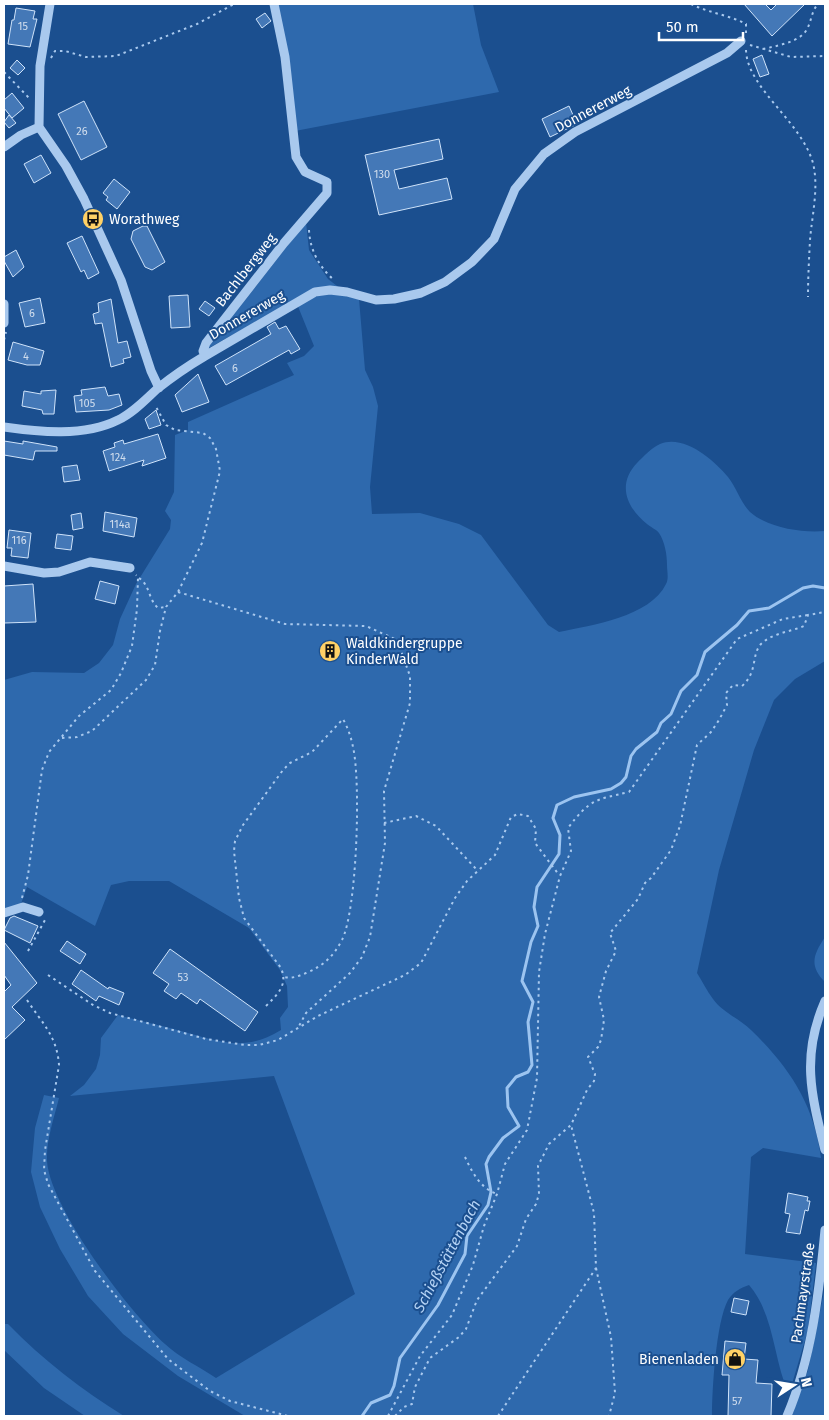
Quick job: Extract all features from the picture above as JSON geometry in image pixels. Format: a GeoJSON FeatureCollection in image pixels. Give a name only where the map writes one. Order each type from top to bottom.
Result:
{"type":"FeatureCollection","features":[{"type":"Feature","properties":{"kind":"street"},"geometry":{"type":"LineString","coordinates":[[50,4],[40,66],[39,127],[66,166],[84,199],[121,280],[151,371],[160,388]]}},
{"type":"Feature","properties":{"kind":"street","name":"Bachlbergweg"},"geometry":{"type":"LineString","coordinates":[[204,356],[203,352],[206,343],[327,193],[328,185],[323,180],[303,170],[296,157],[286,65],[274,4]]}},
{"type":"Feature","properties":{"kind":"street","name":"Donnererweg"},"geometry":{"type":"LineString","coordinates":[[204,356],[312,294],[327,290],[347,292],[376,300],[401,298],[428,291],[445,282],[472,262],[494,239],[515,189],[544,154],[575,132],[727,53],[741,41]]}},
{"type":"Feature","properties":{"kind":"street"},"geometry":{"type":"LineString","coordinates":[[4,147],[21,135],[39,127]]}},
{"type":"Feature","properties":{"kind":"street"},"geometry":{"type":"LineString","coordinates":[[4,304],[4,323]]}},
{"type":"Feature","properties":{"kind":"street"},"geometry":{"type":"LineString","coordinates":[[4,427],[43,431],[98,427],[125,416],[204,356]]}},
{"type":"Feature","properties":{"kind":"street"},"geometry":{"type":"LineString","coordinates":[[4,566],[44,573],[59,572],[90,562],[130,568]]}},
{"type":"Feature","properties":{"kind":"street"},"geometry":{"type":"LineString","coordinates":[[4,913],[23,908],[43,914]]}},
{"type":"Feature","properties":{"kind":"street"},"geometry":{"type":"LineString","coordinates":[[825,1001],[813,1034],[809,1055],[813,1100],[825,1150]]}},
{"type":"Feature","properties":{"kind":"street","name":"Pachmayrstraße"},"geometry":{"type":"LineString","coordinates":[[787,1416],[803,1373],[811,1341],[825,1230]]}},
{"type":"Feature","properties":{"kind":"path"},"geometry":{"type":"LineString","coordinates":[[40,66],[49,62],[55,51],[60,50],[86,57],[116,56],[131,52],[197,24],[234,4]]}},
{"type":"Feature","properties":{"kind":"path"},"geometry":{"type":"LineString","coordinates":[[691,4],[746,24],[748,29],[741,41]]}},
{"type":"Feature","properties":{"kind":"path"},"geometry":{"type":"LineString","coordinates":[[761,50],[782,44],[807,31],[811,13],[818,4]]}},
{"type":"Feature","properties":{"kind":"path"},"geometry":{"type":"LineString","coordinates":[[741,41],[761,50],[791,57],[825,56],[825,35]]}},
{"type":"Feature","properties":{"kind":"path"},"geometry":{"type":"LineString","coordinates":[[741,41],[746,49],[746,61],[754,78],[785,114],[802,139],[813,163],[816,185],[809,253],[808,297]]}},
{"type":"Feature","properties":{"kind":"path"},"geometry":{"type":"LineString","coordinates":[[4,72],[40,108]]}},
{"type":"Feature","properties":{"kind":"path"},"geometry":{"type":"LineString","coordinates":[[308,216],[309,242],[314,254],[328,275],[347,292]]}},
{"type":"Feature","properties":{"kind":"path"},"geometry":{"type":"LineString","coordinates":[[62,738],[77,737],[92,731],[146,680],[155,665],[166,607],[178,592],[202,542],[220,464],[216,449],[210,438],[198,431],[175,430],[166,425],[153,401]]}},
{"type":"Feature","properties":{"kind":"path"},"geometry":{"type":"LineString","coordinates":[[130,568],[138,578],[144,581],[152,603],[158,608],[166,607]]}},
{"type":"Feature","properties":{"kind":"path"},"geometry":{"type":"LineString","coordinates":[[15,909],[22,900],[28,875],[42,770],[49,752],[79,716],[111,690],[121,673],[132,646],[137,609],[138,578]]}},
{"type":"Feature","properties":{"kind":"path"},"geometry":{"type":"LineString","coordinates":[[178,592],[285,624],[366,626],[397,640],[430,648]]}},
{"type":"Feature","properties":{"kind":"path"},"geometry":{"type":"LineString","coordinates":[[388,1416],[420,1356],[452,1315],[473,1265],[505,1164],[527,1130],[537,1078],[539,972],[545,934],[560,876],[571,852],[568,828],[585,806],[604,798],[629,792],[737,639],[783,619],[825,612]]}},
{"type":"Feature","properties":{"kind":"path"},"geometry":{"type":"LineString","coordinates":[[395,1416],[404,1406],[412,1404],[414,1388],[430,1358],[459,1337],[466,1329],[477,1300],[517,1246],[526,1219],[536,1204],[539,1194],[538,1166],[549,1144],[571,1125],[595,1074],[588,1057],[598,1047],[601,1040],[604,1020],[599,997],[606,971],[616,951],[610,933],[634,904],[645,883],[651,878],[671,850],[680,826],[697,745],[711,732],[727,705],[726,692],[733,685],[742,686],[751,679],[760,645],[776,634],[789,632],[804,626],[808,616]]}},
{"type":"Feature","properties":{"kind":"path"},"geometry":{"type":"LineString","coordinates":[[298,1027],[306,1014],[350,973],[370,937],[383,852],[384,791],[410,702],[410,676],[397,640]]}},
{"type":"Feature","properties":{"kind":"path"},"geometry":{"type":"LineString","coordinates":[[266,1006],[284,985],[284,977],[281,968],[244,918],[236,881],[235,840],[243,824],[282,770],[290,763],[312,752],[343,719],[354,748],[357,776],[354,858],[349,918],[342,939],[328,962],[296,977],[284,977]]}},
{"type":"Feature","properties":{"kind":"path"},"geometry":{"type":"LineString","coordinates":[[48,975],[110,1014],[206,1039],[259,1045],[278,1040],[298,1027],[405,975],[421,963],[455,898],[478,871],[495,856],[511,817],[518,814],[528,816],[536,829],[535,842],[560,876]]}},
{"type":"Feature","properties":{"kind":"path"},"geometry":{"type":"LineString","coordinates":[[384,823],[416,816],[436,826],[478,871]]}},
{"type":"Feature","properties":{"kind":"path"},"geometry":{"type":"LineString","coordinates":[[28,951],[43,914]]}},
{"type":"Feature","properties":{"kind":"path"},"geometry":{"type":"LineString","coordinates":[[27,1000],[55,1042],[58,1052],[58,1065],[45,1150],[44,1170],[48,1184],[95,1271],[150,1340],[188,1376],[230,1401],[288,1416]]}},
{"type":"Feature","properties":{"kind":"path"},"geometry":{"type":"LineString","coordinates":[[571,1125],[594,1212],[596,1268],[611,1337],[615,1393],[609,1416]]}},
{"type":"Feature","properties":{"kind":"path"},"geometry":{"type":"LineString","coordinates":[[465,1157],[475,1177],[491,1192],[497,1194]]}},
{"type":"Feature","properties":{"kind":"path"},"geometry":{"type":"LineString","coordinates":[[498,1416],[596,1268]]}},
{"type":"Feature","properties":{"kind":"shaded area"},"geometry":{"type":"Polygon","coordinates":[[[278,4],[473,4],[481,45],[499,92],[295,131],[278,4]]]}},
{"type":"Feature","properties":{"kind":"shaded area"},"geometry":{"type":"Polygon","coordinates":[[[306,222],[309,250],[328,279],[341,289],[299,298],[207,349],[306,222]]]}},
{"type":"Feature","properties":{"kind":"shaded area"},"geometry":{"type":"Polygon","coordinates":[[[328,292],[359,299],[365,370],[373,387],[378,406],[370,487],[372,514],[420,513],[459,524],[481,535],[548,625],[559,632],[619,618],[634,612],[658,595],[666,584],[668,577],[667,561],[663,540],[658,532],[640,517],[629,503],[626,487],[627,479],[637,463],[660,444],[669,442],[679,443],[698,450],[707,456],[728,477],[750,512],[766,522],[795,530],[825,531],[825,661],[795,679],[774,700],[754,750],[719,870],[697,973],[717,1004],[751,1030],[788,1073],[806,1104],[818,1139],[821,1158],[763,1148],[751,1157],[745,1254],[816,1263],[808,1330],[789,1394],[764,1310],[758,1297],[749,1285],[740,1289],[728,1300],[720,1324],[712,1416],[245,1416],[178,1376],[123,1334],[88,1296],[60,1249],[40,1207],[31,1172],[35,1128],[44,1095],[59,1098],[49,1138],[47,1161],[51,1181],[76,1231],[113,1284],[150,1329],[177,1354],[216,1378],[355,1294],[274,1076],[70,1096],[84,1085],[96,1069],[100,1055],[101,1038],[118,1015],[231,1043],[255,1041],[281,1030],[280,1018],[288,1007],[287,986],[280,970],[249,928],[169,881],[129,881],[111,885],[95,926],[27,887],[18,912],[4,916],[4,680],[32,672],[84,673],[99,663],[113,645],[120,619],[136,584],[170,529],[171,520],[165,511],[174,492],[175,435],[188,430],[188,422],[294,375],[287,363],[304,356],[314,346],[297,304],[328,292]]]}},
{"type":"Feature","properties":{"kind":"shaded area"},"geometry":{"type":"Polygon","coordinates":[[[825,937],[825,982],[817,971],[814,960],[825,937]]]}},
{"type":"Feature","properties":{"kind":"shaded area"},"geometry":{"type":"Polygon","coordinates":[[[825,1287],[825,1416],[792,1416],[808,1370],[825,1287]]]}},
{"type":"Feature","properties":{"kind":"shaded area"},"geometry":{"type":"Polygon","coordinates":[[[4,1324],[8,1324],[63,1374],[124,1416],[85,1416],[44,1388],[4,1350],[4,1324]]]}},
{"type":"Feature","properties":{"kind":"building"},"geometry":{"type":"Polygon","coordinates":[[[744,4],[765,4],[771,10],[777,4],[805,4],[772,36],[744,4]]]}},
{"type":"Feature","properties":{"kind":"building"},"geometry":{"type":"Polygon","coordinates":[[[16,8],[35,11],[33,19],[37,19],[30,47],[8,44],[16,8]]]}},
{"type":"Feature","properties":{"kind":"building"},"geometry":{"type":"Polygon","coordinates":[[[265,13],[271,21],[262,28],[256,19],[265,13]]]}},
{"type":"Feature","properties":{"kind":"building"},"geometry":{"type":"Polygon","coordinates":[[[762,55],[769,74],[760,77],[753,59],[762,55]]]}},
{"type":"Feature","properties":{"kind":"building"},"geometry":{"type":"Polygon","coordinates":[[[17,60],[25,68],[18,75],[10,68],[17,60]]]}},
{"type":"Feature","properties":{"kind":"building"},"geometry":{"type":"Polygon","coordinates":[[[12,93],[24,108],[12,118],[4,108],[4,100],[12,93]]]}},
{"type":"Feature","properties":{"kind":"building"},"geometry":{"type":"Polygon","coordinates":[[[84,101],[107,147],[81,160],[58,114],[84,101]]]}},
{"type":"Feature","properties":{"kind":"building"},"geometry":{"type":"Polygon","coordinates":[[[569,106],[577,124],[550,137],[542,119],[569,106]]]}},
{"type":"Feature","properties":{"kind":"building"},"geometry":{"type":"Polygon","coordinates":[[[9,115],[16,123],[9,128],[4,122],[9,115]]]}},
{"type":"Feature","properties":{"kind":"building"},"geometry":{"type":"Polygon","coordinates":[[[439,139],[443,159],[394,170],[399,189],[447,178],[452,199],[379,215],[365,155],[439,139]]]}},
{"type":"Feature","properties":{"kind":"building"},"geometry":{"type":"Polygon","coordinates":[[[41,155],[51,173],[34,183],[24,164],[41,155]]]}},
{"type":"Feature","properties":{"kind":"building"},"geometry":{"type":"Polygon","coordinates":[[[114,179],[130,192],[117,209],[106,200],[108,197],[103,193],[114,179]]]}},
{"type":"Feature","properties":{"kind":"building"},"geometry":{"type":"Polygon","coordinates":[[[147,226],[165,262],[152,270],[145,267],[131,239],[133,231],[147,226]]]}},
{"type":"Feature","properties":{"kind":"building"},"geometry":{"type":"Polygon","coordinates":[[[82,236],[99,273],[88,279],[84,270],[81,272],[67,243],[82,236]]]}},
{"type":"Feature","properties":{"kind":"building"},"geometry":{"type":"Polygon","coordinates":[[[16,250],[24,267],[13,277],[4,261],[4,257],[16,250]]]}},
{"type":"Feature","properties":{"kind":"building"},"geometry":{"type":"Polygon","coordinates":[[[188,295],[190,327],[171,328],[169,296],[188,295]]]}},
{"type":"Feature","properties":{"kind":"building"},"geometry":{"type":"Polygon","coordinates":[[[40,298],[45,323],[25,327],[19,303],[40,298]]]}},
{"type":"Feature","properties":{"kind":"building"},"geometry":{"type":"Polygon","coordinates":[[[111,299],[118,343],[127,341],[131,357],[123,359],[124,363],[111,367],[102,323],[95,324],[93,314],[99,312],[98,303],[111,299]]]}},
{"type":"Feature","properties":{"kind":"building"},"geometry":{"type":"Polygon","coordinates":[[[205,301],[215,308],[209,316],[199,309],[205,301]]]}},
{"type":"Feature","properties":{"kind":"building"},"geometry":{"type":"Polygon","coordinates":[[[275,322],[279,329],[286,326],[300,349],[291,354],[289,350],[226,385],[215,366],[271,334],[267,327],[275,322]]]}},
{"type":"Feature","properties":{"kind":"building"},"geometry":{"type":"Polygon","coordinates":[[[13,342],[44,351],[40,365],[27,365],[8,360],[13,342]]]}},
{"type":"Feature","properties":{"kind":"building"},"geometry":{"type":"Polygon","coordinates":[[[198,374],[209,402],[182,412],[175,395],[198,374]]]}},
{"type":"Feature","properties":{"kind":"building"},"geometry":{"type":"Polygon","coordinates":[[[105,387],[108,396],[119,394],[122,405],[109,410],[76,412],[74,396],[82,395],[81,390],[105,387]]]}},
{"type":"Feature","properties":{"kind":"building"},"geometry":{"type":"Polygon","coordinates":[[[56,390],[54,414],[43,414],[42,410],[22,406],[24,391],[41,394],[41,391],[56,390]]]}},
{"type":"Feature","properties":{"kind":"building"},"geometry":{"type":"Polygon","coordinates":[[[156,410],[161,425],[149,429],[145,419],[156,410]]]}},
{"type":"Feature","properties":{"kind":"building"},"geometry":{"type":"Polygon","coordinates":[[[158,434],[166,458],[142,466],[144,460],[109,471],[103,451],[115,447],[114,443],[123,440],[124,444],[158,434]]]}},
{"type":"Feature","properties":{"kind":"building"},"geometry":{"type":"Polygon","coordinates":[[[4,441],[23,444],[23,441],[57,447],[57,451],[35,451],[33,460],[4,455],[4,441]]]}},
{"type":"Feature","properties":{"kind":"building"},"geometry":{"type":"Polygon","coordinates":[[[77,465],[80,480],[64,482],[62,467],[77,465]]]}},
{"type":"Feature","properties":{"kind":"building"},"geometry":{"type":"Polygon","coordinates":[[[105,512],[137,518],[134,537],[103,531],[105,512]]]}},
{"type":"Feature","properties":{"kind":"building"},"geometry":{"type":"Polygon","coordinates":[[[81,513],[83,528],[73,530],[71,515],[81,513]]]}},
{"type":"Feature","properties":{"kind":"building"},"geometry":{"type":"Polygon","coordinates":[[[9,530],[31,533],[28,558],[11,556],[12,548],[7,548],[9,530]]]}},
{"type":"Feature","properties":{"kind":"building"},"geometry":{"type":"Polygon","coordinates":[[[57,534],[73,536],[71,550],[55,548],[57,534]]]}},
{"type":"Feature","properties":{"kind":"building"},"geometry":{"type":"Polygon","coordinates":[[[100,581],[119,586],[115,604],[95,599],[100,581]]]}},
{"type":"Feature","properties":{"kind":"building"},"geometry":{"type":"Polygon","coordinates":[[[33,584],[36,622],[4,623],[4,586],[33,584]]]}},
{"type":"Feature","properties":{"kind":"building"},"geometry":{"type":"Polygon","coordinates":[[[14,916],[38,926],[30,943],[4,930],[10,918],[14,916]]]}},
{"type":"Feature","properties":{"kind":"building"},"geometry":{"type":"Polygon","coordinates":[[[67,941],[86,954],[80,964],[60,951],[67,941]]]}},
{"type":"Feature","properties":{"kind":"building"},"geometry":{"type":"Polygon","coordinates":[[[4,942],[37,983],[12,1007],[25,1020],[4,1040],[4,992],[11,985],[4,975],[4,942]]]}},
{"type":"Feature","properties":{"kind":"building"},"geometry":{"type":"Polygon","coordinates":[[[170,949],[258,1012],[245,1031],[200,999],[197,1004],[181,993],[176,999],[164,991],[169,984],[153,973],[170,949]]]}},
{"type":"Feature","properties":{"kind":"building"},"geometry":{"type":"Polygon","coordinates":[[[81,970],[108,989],[109,987],[124,993],[119,1005],[99,996],[96,1001],[72,984],[81,970]]]}},
{"type":"Feature","properties":{"kind":"building"},"geometry":{"type":"Polygon","coordinates":[[[788,1193],[808,1197],[807,1201],[810,1201],[808,1211],[805,1210],[800,1234],[786,1232],[790,1214],[785,1213],[788,1193]]]}},
{"type":"Feature","properties":{"kind":"building"},"geometry":{"type":"Polygon","coordinates":[[[734,1298],[749,1301],[746,1315],[731,1312],[734,1298]]]}},
{"type":"Feature","properties":{"kind":"building"},"geometry":{"type":"Polygon","coordinates":[[[725,1341],[746,1343],[744,1359],[758,1360],[756,1383],[772,1384],[771,1416],[728,1416],[729,1375],[722,1375],[725,1341]]]}},
{"type":"Feature","properties":{"kind":"waterway","name":"Schießstättenbach"},"geometry":{"type":"LineString","coordinates":[[362,1416],[371,1403],[390,1395],[394,1386],[400,1358],[438,1305],[465,1254],[467,1236],[488,1205],[491,1192],[486,1164],[489,1157],[503,1138],[519,1126],[508,1107],[507,1088],[516,1077],[528,1072],[532,1065],[528,1022],[533,1002],[522,981],[531,942],[538,926],[534,907],[537,887],[559,854],[560,835],[553,818],[557,805],[574,797],[611,789],[621,783],[626,777],[631,756],[636,749],[657,732],[661,723],[671,714],[681,691],[697,675],[705,652],[737,625],[749,611],[769,608],[803,588],[813,586],[825,588]]}},
{"type":"Feature","properties":{"kind":"place","name":"Worathweg"},"geometry":{"type":"Point","coordinates":[93,219]}},
{"type":"Feature","properties":{"kind":"place","name":"Waldkindergruppe KinderWald"},"geometry":{"type":"Point","coordinates":[330,651]}},
{"type":"Feature","properties":{"kind":"place","name":"Bienenladen"},"geometry":{"type":"Point","coordinates":[735,1359]}}]}
